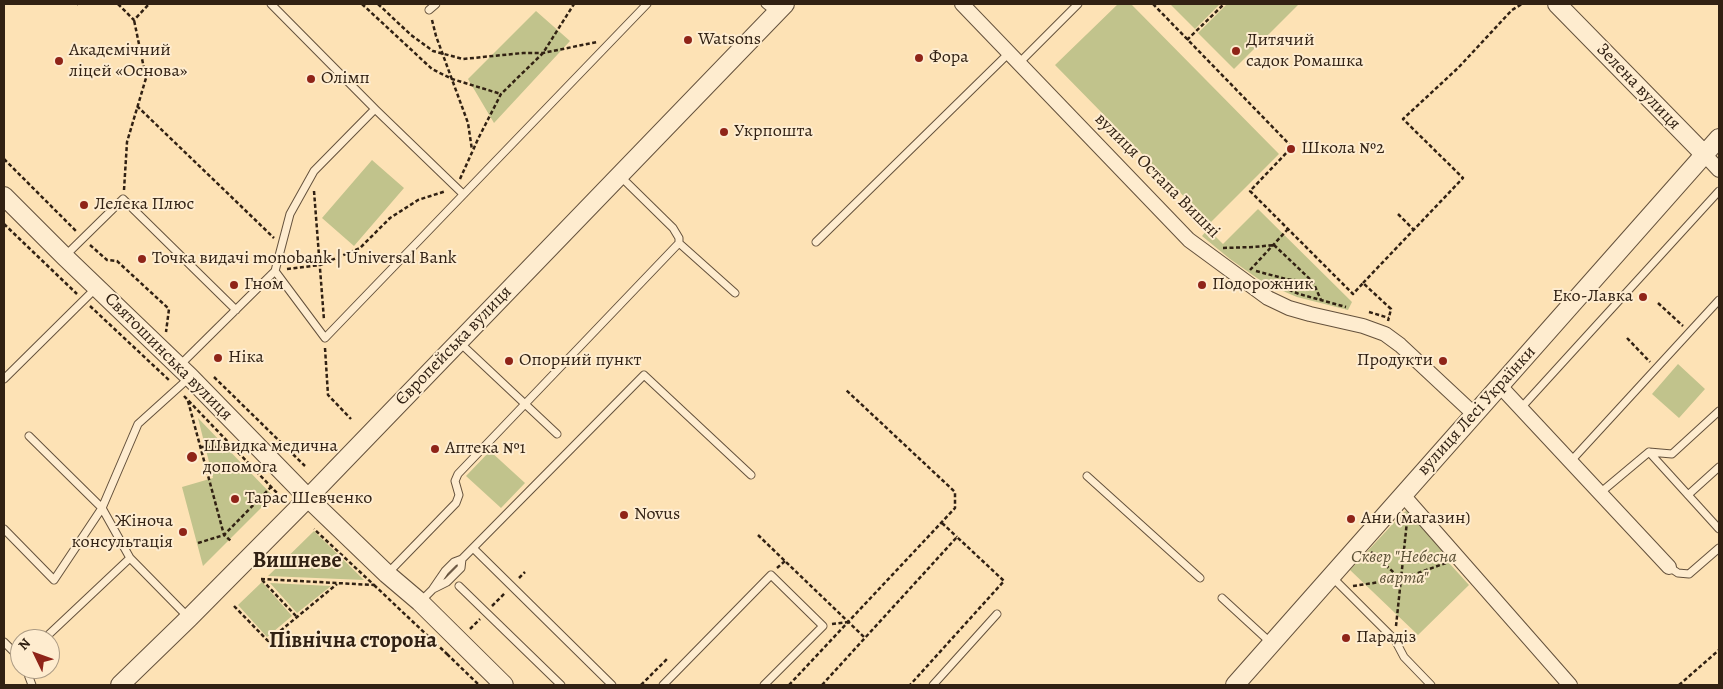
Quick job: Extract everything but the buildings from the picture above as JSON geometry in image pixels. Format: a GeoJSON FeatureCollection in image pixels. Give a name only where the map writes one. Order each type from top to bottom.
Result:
{"type":"FeatureCollection","features":[{"type":"Feature","properties":{"kind":"street","name":"вулиця Остапа Вишні"},"geometry":{"type":"LineString","coordinates":[[962,4],[1189,240],[1268,298],[1289,308],[1363,326],[1385,334],[1400,345],[1475,415]]}},
{"type":"Feature","properties":{"kind":"street","name":"Зелена вулиця"},"geometry":{"type":"LineString","coordinates":[[1557,4],[1719,170]]}},
{"type":"Feature","properties":{"kind":"street","name":"Європейська вулиця"},"geometry":{"type":"LineString","coordinates":[[120,685],[308,498],[619,175],[775,7]]}},
{"type":"Feature","properties":{"kind":"street","name":"вулиця Лесі Українки"},"geometry":{"type":"LineString","coordinates":[[1235,685],[1272,643],[1337,582],[1361,542],[1406,499],[1500,386],[1719,138]]}},
{"type":"Feature","properties":{"kind":"street","name":"Святошинська вулиця"},"geometry":{"type":"LineString","coordinates":[[4,196],[98,287],[182,377],[308,498],[381,580],[426,596],[504,685]]}},
{"type":"Feature","properties":{"kind":"street"},"geometry":{"type":"LineString","coordinates":[[1500,386],[1669,567]]}},
{"type":"Feature","properties":{"kind":"street"},"geometry":{"type":"LineString","coordinates":[[1406,499],[1570,685]]}},
{"type":"Feature","properties":{"kind":"lane"},"geometry":{"type":"LineString","coordinates":[[271,4],[463,194]]}},
{"type":"Feature","properties":{"kind":"lane"},"geometry":{"type":"LineString","coordinates":[[429,10],[436,4]]}},
{"type":"Feature","properties":{"kind":"lane"},"geometry":{"type":"LineString","coordinates":[[275,271],[325,338],[647,4]]}},
{"type":"Feature","properties":{"kind":"lane"},"geometry":{"type":"LineString","coordinates":[[816,242],[1015,57],[1078,4]]}},
{"type":"Feature","properties":{"kind":"lane"},"geometry":{"type":"LineString","coordinates":[[4,529],[54,580],[102,508],[138,424],[182,377],[236,310],[275,271],[290,214],[314,171],[375,108]]}},
{"type":"Feature","properties":{"kind":"lane"},"geometry":{"type":"LineString","coordinates":[[619,175],[673,228],[679,238],[679,243],[735,293]]}},
{"type":"Feature","properties":{"kind":"lane"},"geometry":{"type":"LineString","coordinates":[[1520,408],[1719,191]]}},
{"type":"Feature","properties":{"kind":"lane"},"geometry":{"type":"LineString","coordinates":[[65,257],[123,199],[236,310]]}},
{"type":"Feature","properties":{"kind":"lane"},"geometry":{"type":"LineString","coordinates":[[381,580],[456,503],[459,495],[455,485],[456,477],[679,243]]}},
{"type":"Feature","properties":{"kind":"lane"},"geometry":{"type":"LineString","coordinates":[[4,379],[98,287]]}},
{"type":"Feature","properties":{"kind":"lane"},"geometry":{"type":"LineString","coordinates":[[1571,461],[1719,300]]}},
{"type":"Feature","properties":{"kind":"lane"},"geometry":{"type":"LineString","coordinates":[[458,342],[557,434]]}},
{"type":"Feature","properties":{"kind":"lane"},"geometry":{"type":"LineString","coordinates":[[426,596],[445,571],[454,562],[462,559],[644,375],[750,475]]}},
{"type":"Feature","properties":{"kind":"lane"},"geometry":{"type":"LineString","coordinates":[[1600,493],[1649,452],[1672,454],[1719,411]]}},
{"type":"Feature","properties":{"kind":"lane"},"geometry":{"type":"LineString","coordinates":[[29,436],[102,508],[130,558],[189,618]]}},
{"type":"Feature","properties":{"kind":"lane"},"geometry":{"type":"LineString","coordinates":[[1649,452],[1719,529]]}},
{"type":"Feature","properties":{"kind":"lane"},"geometry":{"type":"LineString","coordinates":[[1688,495],[1719,467]]}},
{"type":"Feature","properties":{"kind":"lane"},"geometry":{"type":"LineString","coordinates":[[1087,476],[1200,578]]}},
{"type":"Feature","properties":{"kind":"lane"},"geometry":{"type":"LineString","coordinates":[[473,548],[612,685]]}},
{"type":"Feature","properties":{"kind":"lane"},"geometry":{"type":"LineString","coordinates":[[1669,567],[1678,573],[1689,574],[1719,548]]}},
{"type":"Feature","properties":{"kind":"lane"},"geometry":{"type":"LineString","coordinates":[[55,629],[130,558]]}},
{"type":"Feature","properties":{"kind":"lane"},"geometry":{"type":"LineString","coordinates":[[664,685],[771,575],[823,626],[764,685]]}},
{"type":"Feature","properties":{"kind":"lane"},"geometry":{"type":"LineString","coordinates":[[1337,582],[1394,640],[1404,657],[1428,684]]}},
{"type":"Feature","properties":{"kind":"lane"},"geometry":{"type":"LineString","coordinates":[[459,586],[562,685]]}},
{"type":"Feature","properties":{"kind":"lane"},"geometry":{"type":"LineString","coordinates":[[1222,598],[1272,643]]}},
{"type":"Feature","properties":{"kind":"lane"},"geometry":{"type":"LineString","coordinates":[[933,685],[997,614]]}},
{"type":"Feature","properties":{"kind":"path"},"geometry":{"type":"LineString","coordinates":[[118,4],[134,20],[146,78],[127,142],[123,199]]}},
{"type":"Feature","properties":{"kind":"path"},"geometry":{"type":"LineString","coordinates":[[134,20],[149,4]]}},
{"type":"Feature","properties":{"kind":"path"},"geometry":{"type":"LineString","coordinates":[[362,4],[432,69],[452,79],[501,94]]}},
{"type":"Feature","properties":{"kind":"path"},"geometry":{"type":"LineString","coordinates":[[378,4],[411,35],[433,51],[463,59],[523,53],[543,54],[613,39]]}},
{"type":"Feature","properties":{"kind":"path"},"geometry":{"type":"LineString","coordinates":[[1153,4],[1292,147],[1250,191],[1353,294],[1463,178],[1403,119],[1458,68],[1512,10],[1522,4]]}},
{"type":"Feature","properties":{"kind":"path"},"geometry":{"type":"LineString","coordinates":[[1187,40],[1224,4]]}},
{"type":"Feature","properties":{"kind":"path"},"geometry":{"type":"LineString","coordinates":[[429,10],[436,36],[468,123],[472,152]]}},
{"type":"Feature","properties":{"kind":"path"},"geometry":{"type":"LineString","coordinates":[[137,106],[282,246]]}},
{"type":"Feature","properties":{"kind":"path"},"geometry":{"type":"LineString","coordinates":[[4,159],[107,260],[117,261],[169,309],[166,331],[172,337]]}},
{"type":"Feature","properties":{"kind":"path"},"geometry":{"type":"LineString","coordinates":[[314,171],[328,395],[351,419]]}},
{"type":"Feature","properties":{"kind":"path"},"geometry":{"type":"LineString","coordinates":[[1398,214],[1414,230]]}},
{"type":"Feature","properties":{"kind":"path"},"geometry":{"type":"LineString","coordinates":[[4,224],[84,300],[182,377],[224,535],[231,542]]}},
{"type":"Feature","properties":{"kind":"path"},"geometry":{"type":"LineString","coordinates":[[1251,270],[1288,229]]}},
{"type":"Feature","properties":{"kind":"path"},"geometry":{"type":"LineString","coordinates":[[1228,253],[1221,248],[1274,245],[1313,282],[1321,300],[1298,294],[1266,280]]}},
{"type":"Feature","properties":{"kind":"path"},"geometry":{"type":"LineString","coordinates":[[1243,264],[1259,275]]}},
{"type":"Feature","properties":{"kind":"path"},"geometry":{"type":"LineString","coordinates":[[1251,270],[1278,277],[1313,282]]}},
{"type":"Feature","properties":{"kind":"path"},"geometry":{"type":"LineString","coordinates":[[1363,283],[1391,309],[1385,334]]}},
{"type":"Feature","properties":{"kind":"path"},"geometry":{"type":"LineString","coordinates":[[1658,303],[1690,332]]}},
{"type":"Feature","properties":{"kind":"path"},"geometry":{"type":"LineString","coordinates":[[1627,338],[1656,368]]}},
{"type":"Feature","properties":{"kind":"path"},"geometry":{"type":"LineString","coordinates":[[211,374],[305,466]]}},
{"type":"Feature","properties":{"kind":"path"},"geometry":{"type":"LineString","coordinates":[[789,685],[956,508],[955,492],[845,389]]}},
{"type":"Feature","properties":{"kind":"path"},"geometry":{"type":"LineString","coordinates":[[188,400],[278,494]]}},
{"type":"Feature","properties":{"kind":"path"},"geometry":{"type":"LineString","coordinates":[[201,447],[233,447]]}},
{"type":"Feature","properties":{"kind":"path"},"geometry":{"type":"LineString","coordinates":[[198,543],[224,535],[271,487]]}},
{"type":"Feature","properties":{"kind":"path"},"geometry":{"type":"LineString","coordinates":[[1394,640],[1401,579],[1406,499]]}},
{"type":"Feature","properties":{"kind":"path"},"geometry":{"type":"LineString","coordinates":[[910,685],[1004,581],[941,523]]}},
{"type":"Feature","properties":{"kind":"path"},"geometry":{"type":"LineString","coordinates":[[314,529],[381,580],[446,654],[479,685]]}},
{"type":"Feature","properties":{"kind":"path"},"geometry":{"type":"LineString","coordinates":[[758,535],[865,638]]}},
{"type":"Feature","properties":{"kind":"path"},"geometry":{"type":"LineString","coordinates":[[822,685],[957,537]]}},
{"type":"Feature","properties":{"kind":"path"},"geometry":{"type":"LineString","coordinates":[[1361,542],[1401,579]]}},
{"type":"Feature","properties":{"kind":"path"},"geometry":{"type":"LineString","coordinates":[[1337,582],[1401,579],[1458,558]]}},
{"type":"Feature","properties":{"kind":"path"},"geometry":{"type":"LineString","coordinates":[[515,582],[525,572]]}},
{"type":"Feature","properties":{"kind":"path"},"geometry":{"type":"LineString","coordinates":[[296,617],[261,579],[338,583],[381,580]]}},
{"type":"Feature","properties":{"kind":"path"},"geometry":{"type":"LineString","coordinates":[[234,606],[268,640],[338,583]]}},
{"type":"Feature","properties":{"kind":"path"},"geometry":{"type":"LineString","coordinates":[[491,607],[505,592]]}},
{"type":"Feature","properties":{"kind":"path"},"geometry":{"type":"LineString","coordinates":[[470,629],[481,618]]}},
{"type":"Feature","properties":{"kind":"path"},"geometry":{"type":"LineString","coordinates":[[823,626],[848,622]]}},
{"type":"Feature","properties":{"kind":"path"},"geometry":{"type":"LineString","coordinates":[[446,654],[451,649]]}},
{"type":"Feature","properties":{"kind":"path"},"geometry":{"type":"LineString","coordinates":[[1679,685],[1719,650]]}},
{"type":"Feature","properties":{"kind":"path"},"geometry":{"type":"LineString","coordinates":[[641,685],[668,658]]}},
{"type":"Feature","properties":{"kind":"path"},"geometry":{"type":"LineString","coordinates":[[658,668],[663,672]]}},
{"type":"Feature","properties":{"kind":"green space"},"geometry":{"type":"Polygon","coordinates":[[[1118,4],[1131,4],[1279,154],[1210,223],[1055,65],[1118,4]]]}},
{"type":"Feature","properties":{"kind":"green space"},"geometry":{"type":"Polygon","coordinates":[[[1170,4],[1220,4],[1195,29],[1170,4]]]}},
{"type":"Feature","properties":{"kind":"green space","name":"Дитячий садок Ромашка"},"geometry":{"type":"Polygon","coordinates":[[[1227,4],[1299,4],[1234,69],[1198,33],[1227,4]]]}},
{"type":"Feature","properties":{"kind":"green space"},"geometry":{"type":"Polygon","coordinates":[[[536,11],[570,41],[494,123],[468,79],[536,11]]]}},
{"type":"Feature","properties":{"kind":"green space"},"geometry":{"type":"Polygon","coordinates":[[[372,160],[404,188],[354,246],[322,218],[372,160]]]}},
{"type":"Feature","properties":{"kind":"green space"},"geometry":{"type":"Polygon","coordinates":[[[1258,209],[1352,302],[1348,310],[1297,297],[1264,283],[1202,236],[1208,229],[1223,244],[1258,209]]]}},
{"type":"Feature","properties":{"kind":"green space"},"geometry":{"type":"Polygon","coordinates":[[[1678,364],[1705,389],[1679,418],[1652,394],[1678,364]]]}},
{"type":"Feature","properties":{"kind":"green space"},"geometry":{"type":"Polygon","coordinates":[[[198,418],[273,496],[203,566],[182,487],[213,478],[198,418]]]}},
{"type":"Feature","properties":{"kind":"green space"},"geometry":{"type":"Polygon","coordinates":[[[490,451],[525,483],[501,508],[466,476],[490,451]]]}},
{"type":"Feature","properties":{"kind":"green space","name":"Сквер \"Небесна варта\""},"geometry":{"type":"Polygon","coordinates":[[[1406,511],[1410,512],[1444,549],[1440,553],[1469,585],[1418,635],[1350,570],[1406,511]]]}},
{"type":"Feature","properties":{"kind":"green space"},"geometry":{"type":"Polygon","coordinates":[[[314,531],[364,580],[268,576],[314,531]]]}},
{"type":"Feature","properties":{"kind":"green space"},"geometry":{"type":"Polygon","coordinates":[[[262,582],[292,616],[267,637],[238,605],[262,582]]]}},
{"type":"Feature","properties":{"kind":"green space"},"geometry":{"type":"Polygon","coordinates":[[[270,583],[331,586],[297,613],[270,583]]]}},
{"type":"Feature","properties":{"kind":"place","name":"Watsons"},"geometry":{"type":"Point","coordinates":[688,40]}},
{"type":"Feature","properties":{"kind":"place","name":"Дитячий садок Ромашка"},"geometry":{"type":"Point","coordinates":[1236,51]}},
{"type":"Feature","properties":{"kind":"place","name":"Фора"},"geometry":{"type":"Point","coordinates":[919,58]}},
{"type":"Feature","properties":{"kind":"place","name":"Академічний ліцей «Основа»"},"geometry":{"type":"Point","coordinates":[59,61]}},
{"type":"Feature","properties":{"kind":"place","name":"Олімп"},"geometry":{"type":"Point","coordinates":[311,79]}},
{"type":"Feature","properties":{"kind":"place","name":"Укрпошта"},"geometry":{"type":"Point","coordinates":[724,132]}},
{"type":"Feature","properties":{"kind":"place","name":"Школа №2"},"geometry":{"type":"Point","coordinates":[1291,149]}},
{"type":"Feature","properties":{"kind":"place","name":"Лелека Плюс"},"geometry":{"type":"Point","coordinates":[84,205]}},
{"type":"Feature","properties":{"kind":"place","name":"Точка видачі monobank | Universal Bank"},"geometry":{"type":"Point","coordinates":[142,259]}},
{"type":"Feature","properties":{"kind":"place","name":"Гном"},"geometry":{"type":"Point","coordinates":[234,285]}},
{"type":"Feature","properties":{"kind":"place","name":"Подорожник"},"geometry":{"type":"Point","coordinates":[1202,285]}},
{"type":"Feature","properties":{"kind":"place","name":"Еко-Лавка"},"geometry":{"type":"Point","coordinates":[1643,297]}},
{"type":"Feature","properties":{"kind":"place","name":"Ніка"},"geometry":{"type":"Point","coordinates":[218,358]}},
{"type":"Feature","properties":{"kind":"place","name":"Опорний пункт"},"geometry":{"type":"Point","coordinates":[509,361]}},
{"type":"Feature","properties":{"kind":"place","name":"Продукти"},"geometry":{"type":"Point","coordinates":[1443,361]}},
{"type":"Feature","properties":{"kind":"place","name":"Аптека №1"},"geometry":{"type":"Point","coordinates":[435,449]}},
{"type":"Feature","properties":{"kind":"place","name":"Швидка медична допомога"},"geometry":{"type":"Point","coordinates":[192,457]}},
{"type":"Feature","properties":{"kind":"place","name":"Тарас Шевченко"},"geometry":{"type":"Point","coordinates":[235,499]}},
{"type":"Feature","properties":{"kind":"place","name":"Novus"},"geometry":{"type":"Point","coordinates":[624,515]}},
{"type":"Feature","properties":{"kind":"place","name":"Ани (магазин)"},"geometry":{"type":"Point","coordinates":[1351,519]}},
{"type":"Feature","properties":{"kind":"place","name":"Жіноча консультація"},"geometry":{"type":"Point","coordinates":[183,532]}},
{"type":"Feature","properties":{"kind":"place","name":"Парадіз"},"geometry":{"type":"Point","coordinates":[1346,638]}},
{"type":"Feature","properties":{"kind":"district","name":"Вишневе"},"geometry":{"type":"Point","coordinates":[297,562]}},
{"type":"Feature","properties":{"kind":"district","name":"Північна сторона"},"geometry":{"type":"Point","coordinates":[353,642]}}]}
